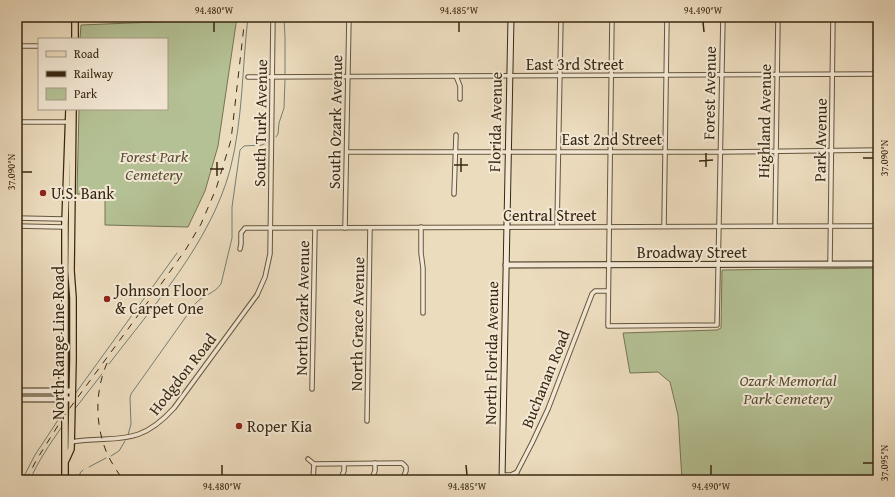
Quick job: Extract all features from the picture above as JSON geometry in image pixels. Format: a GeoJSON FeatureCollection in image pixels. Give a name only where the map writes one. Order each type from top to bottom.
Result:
{"type":"FeatureCollection","features":[{"type":"Feature","properties":{"kind":"main road"},"geometry":{"type":"LineString","coordinates":[[71,17],[71,38]]}},
{"type":"Feature","properties":{"kind":"main road"},"geometry":{"type":"LineString","coordinates":[[75,17],[75,38]]}},
{"type":"Feature","properties":{"kind":"main road"},"geometry":{"type":"LineString","coordinates":[[68,223],[69,110]]}},
{"type":"Feature","properties":{"kind":"main road"},"geometry":{"type":"LineString","coordinates":[[68,223],[73,110]]}},
{"type":"Feature","properties":{"kind":"main road","name":"North Range Line Road"},"geometry":{"type":"LineString","coordinates":[[65,480],[66,462],[64,399],[68,223]]}},
{"type":"Feature","properties":{"kind":"main road","name":"North Range Line Road"},"geometry":{"type":"LineString","coordinates":[[66,462],[71,449],[73,298],[68,223]]}},
{"type":"Feature","properties":{"kind":"main road"},"geometry":{"type":"LineString","coordinates":[[56,391],[62,383],[63,335],[66,328]]}},
{"type":"Feature","properties":{"kind":"street","name":"South Turk Avenue"},"geometry":{"type":"LineString","coordinates":[[263,283],[269,258],[273,17]]}},
{"type":"Feature","properties":{"kind":"street","name":"South Ozark Avenue"},"geometry":{"type":"LineString","coordinates":[[345,228],[349,17]]}},
{"type":"Feature","properties":{"kind":"street","name":"Florida Avenue"},"geometry":{"type":"LineString","coordinates":[[506,227],[511,17]]}},
{"type":"Feature","properties":{"kind":"street"},"geometry":{"type":"LineString","coordinates":[[557,227],[561,17]]}},
{"type":"Feature","properties":{"kind":"street"},"geometry":{"type":"LineString","coordinates":[[608,291],[612,17]]}},
{"type":"Feature","properties":{"kind":"street"},"geometry":{"type":"LineString","coordinates":[[664,226],[667,17]]}},
{"type":"Feature","properties":{"kind":"street","name":"Forest Avenue"},"geometry":{"type":"LineString","coordinates":[[608,291],[608,326],[717,325],[723,17]]}},
{"type":"Feature","properties":{"kind":"street","name":"Highland Avenue"},"geometry":{"type":"LineString","coordinates":[[775,226],[778,17]]}},
{"type":"Feature","properties":{"kind":"street","name":"Park Avenue"},"geometry":{"type":"LineString","coordinates":[[830,264],[833,17]]}},
{"type":"Feature","properties":{"kind":"street"},"geometry":{"type":"LineString","coordinates":[[17,46],[38,46]]}},
{"type":"Feature","properties":{"kind":"street","name":"East 3rd Street"},"geometry":{"type":"LineString","coordinates":[[248,77],[878,74]]}},
{"type":"Feature","properties":{"kind":"street"},"geometry":{"type":"LineString","coordinates":[[456,76],[460,86],[460,99]]}},
{"type":"Feature","properties":{"kind":"street"},"geometry":{"type":"LineString","coordinates":[[17,122],[68,122]]}},
{"type":"Feature","properties":{"kind":"street"},"geometry":{"type":"LineString","coordinates":[[454,194],[456,135]]}},
{"type":"Feature","properties":{"kind":"street","name":"East 2nd Street"},"geometry":{"type":"LineString","coordinates":[[346,152],[720,152],[776,150],[878,150]]}},
{"type":"Feature","properties":{"kind":"street"},"geometry":{"type":"LineString","coordinates":[[17,218],[62,219],[68,223],[63,227],[17,226]]}},
{"type":"Feature","properties":{"kind":"street","name":"Central Street"},"geometry":{"type":"LineString","coordinates":[[240,249],[241,233],[243,229],[608,226],[878,226]]}},
{"type":"Feature","properties":{"kind":"street"},"geometry":{"type":"LineString","coordinates":[[421,227],[421,253],[423,268],[422,313]]}},
{"type":"Feature","properties":{"kind":"street","name":"North Florida Avenue"},"geometry":{"type":"LineString","coordinates":[[502,477],[506,227]]}},
{"type":"Feature","properties":{"kind":"street","name":"North Ozark Avenue"},"geometry":{"type":"LineString","coordinates":[[312,389],[315,228]]}},
{"type":"Feature","properties":{"kind":"street","name":"North Grace Avenue"},"geometry":{"type":"LineString","coordinates":[[367,421],[370,228]]}},
{"type":"Feature","properties":{"kind":"street","name":"Broadway Street"},"geometry":{"type":"LineString","coordinates":[[506,265],[878,264]]}},
{"type":"Feature","properties":{"kind":"street","name":"Hodgdon Road"},"geometry":{"type":"LineString","coordinates":[[71,442],[128,438],[146,432],[159,424],[174,408],[257,295],[263,283]]}},
{"type":"Feature","properties":{"kind":"street","name":"Buchanan Road"},"geometry":{"type":"LineString","coordinates":[[518,471],[548,409],[592,294],[596,291],[608,291]]}},
{"type":"Feature","properties":{"kind":"street"},"geometry":{"type":"LineString","coordinates":[[17,390],[72,391]]}},
{"type":"Feature","properties":{"kind":"street"},"geometry":{"type":"LineString","coordinates":[[17,399],[72,399]]}},
{"type":"Feature","properties":{"kind":"street"},"geometry":{"type":"LineString","coordinates":[[308,459],[314,464],[402,463],[407,470],[402,480]]}},
{"type":"Feature","properties":{"kind":"street"},"geometry":{"type":"LineString","coordinates":[[371,480],[375,470],[375,463]]}},
{"type":"Feature","properties":{"kind":"street"},"geometry":{"type":"LineString","coordinates":[[313,480],[314,464]]}},
{"type":"Feature","properties":{"kind":"street"},"geometry":{"type":"LineString","coordinates":[[340,480],[344,471],[344,464]]}},
{"type":"Feature","properties":{"kind":"street"},"geometry":{"type":"LineString","coordinates":[[502,477],[518,471]]}},
{"type":"Feature","properties":{"kind":"street"},"geometry":{"type":"LineString","coordinates":[[514,479],[518,471]]}},
{"type":"Feature","properties":{"kind":"green space","name":"Forest Park Cemetery"},"geometry":{"type":"Polygon","coordinates":[[[179,17],[237,17],[218,146],[205,191],[188,227],[105,225],[105,194],[77,194],[79,110],[168,110],[168,38],[80,38],[81,25],[179,21],[179,17]]]}},
{"type":"Feature","properties":{"kind":"green space","name":"Ozark Memorial Park Cemetery"},"geometry":{"type":"Polygon","coordinates":[[[878,268],[878,480],[682,480],[678,415],[670,382],[658,372],[630,373],[623,333],[717,330],[721,328],[722,270],[878,268]]]}},
{"type":"Feature","properties":{"kind":"waterway"},"geometry":{"type":"LineString","coordinates":[[109,364],[179,272],[195,248],[221,197],[230,170],[237,132],[242,94],[248,17]]}},
{"type":"Feature","properties":{"kind":"waterway"},"geometry":{"type":"LineString","coordinates":[[284,17],[285,74]]}},
{"type":"Feature","properties":{"kind":"waterway"},"geometry":{"type":"LineString","coordinates":[[276,137],[284,108],[285,80]]}},
{"type":"Feature","properties":{"kind":"waterway"},"geometry":{"type":"LineString","coordinates":[[128,435],[131,424],[131,394],[195,304],[221,284],[232,238],[232,207],[240,150],[244,146],[262,145],[268,142]]}},
{"type":"Feature","properties":{"kind":"waterway"},"geometry":{"type":"LineString","coordinates":[[75,394],[177,253]]}},
{"type":"Feature","properties":{"kind":"waterway"},"geometry":{"type":"LineString","coordinates":[[74,410],[102,374]]}},
{"type":"Feature","properties":{"kind":"waterway"},"geometry":{"type":"LineString","coordinates":[[22,480],[35,455],[62,414]]}},
{"type":"Feature","properties":{"kind":"waterway"},"geometry":{"type":"LineString","coordinates":[[30,480],[40,459],[61,428]]}},
{"type":"Feature","properties":{"kind":"waterway"},"geometry":{"type":"LineString","coordinates":[[111,456],[119,451],[125,441]]}},
{"type":"Feature","properties":{"kind":"waterway"},"geometry":{"type":"LineString","coordinates":[[89,467],[106,458]]}},
{"type":"Feature","properties":{"kind":"waterway"},"geometry":{"type":"LineString","coordinates":[[80,480],[80,473],[83,470]]}},
{"type":"Feature","properties":{"kind":"railway"},"geometry":{"type":"LineString","coordinates":[[26,480],[37,459],[64,416],[164,280],[186,249],[201,224],[216,189],[231,140],[245,17]]}},
{"type":"Feature","properties":{"kind":"railway"},"geometry":{"type":"LineString","coordinates":[[107,363],[100,385],[98,418],[102,440],[108,455],[123,480]]}},
{"type":"Feature","properties":{"kind":"place","name":"U.S. Bank"},"geometry":{"type":"Point","coordinates":[43,193]}},
{"type":"Feature","properties":{"kind":"place","name":"Johnson Floor & Carpet One"},"geometry":{"type":"Point","coordinates":[107,299]}},
{"type":"Feature","properties":{"kind":"place","name":"Roper Kia"},"geometry":{"type":"Point","coordinates":[239,426]}}]}
